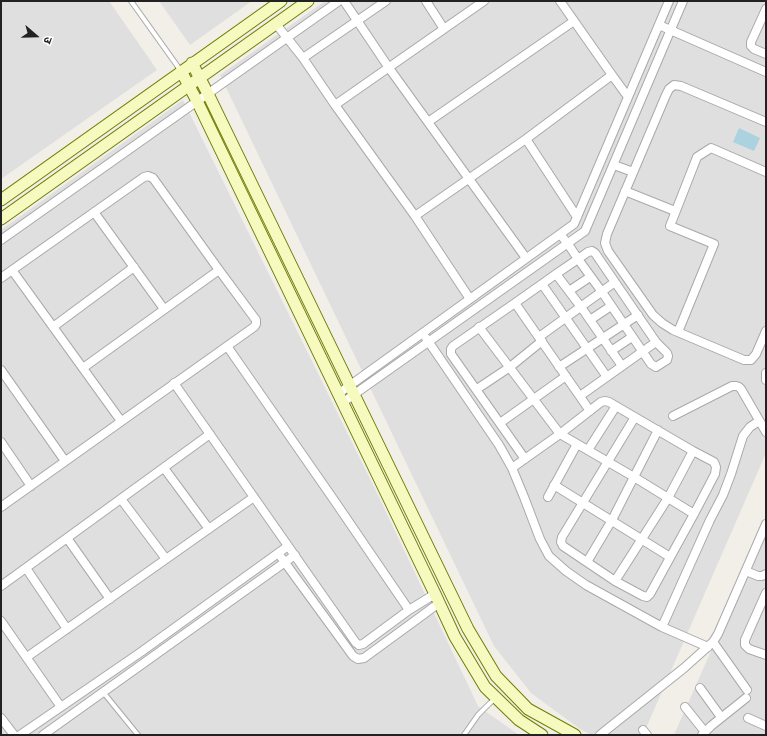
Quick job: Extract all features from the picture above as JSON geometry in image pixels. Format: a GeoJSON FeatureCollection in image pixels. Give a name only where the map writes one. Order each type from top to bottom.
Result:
{"type":"FeatureCollection","features":[{"type":"Feature","properties":{"kind":"street"},"geometry":{"type":"LineString","coordinates":[[1,200],[281,1]]}},
{"type":"Feature","properties":{"kind":"street"},"geometry":{"type":"LineString","coordinates":[[1,219],[308,1]]}},
{"type":"Feature","properties":{"kind":"street"},"geometry":{"type":"LineString","coordinates":[[1,240],[196,101],[340,1]]}},
{"type":"Feature","properties":{"kind":"street"},"geometry":{"type":"LineString","coordinates":[[344,1],[388,68],[526,258]]}},
{"type":"Feature","properties":{"kind":"street"},"geometry":{"type":"LineString","coordinates":[[303,58],[386,1]]}},
{"type":"Feature","properties":{"kind":"street"},"geometry":{"type":"LineString","coordinates":[[426,1],[444,29]]}},
{"type":"Feature","properties":{"kind":"street"},"geometry":{"type":"LineString","coordinates":[[335,105],[484,1]]}},
{"type":"Feature","properties":{"kind":"street"},"geometry":{"type":"LineString","coordinates":[[560,1],[628,97]]}},
{"type":"Feature","properties":{"kind":"street"},"geometry":{"type":"LineString","coordinates":[[340,399],[423,332],[574,224],[669,1]]}},
{"type":"Feature","properties":{"kind":"street"},"geometry":{"type":"LineString","coordinates":[[352,390],[429,342],[585,231],[683,1]]}},
{"type":"Feature","properties":{"kind":"street"},"geometry":{"type":"LineString","coordinates":[[766,9],[763,24],[751,42],[751,46],[754,49],[766,54]]}},
{"type":"Feature","properties":{"kind":"street"},"geometry":{"type":"LineString","coordinates":[[428,122],[574,21]]}},
{"type":"Feature","properties":{"kind":"street"},"geometry":{"type":"LineString","coordinates":[[276,24],[303,58],[415,216],[470,299]]}},
{"type":"Feature","properties":{"kind":"street"},"geometry":{"type":"LineString","coordinates":[[659,25],[766,72]]}},
{"type":"Feature","properties":{"kind":"street"},"geometry":{"type":"LineString","coordinates":[[192,63],[468,629],[496,676],[528,709],[575,735]]}},
{"type":"Feature","properties":{"kind":"street"},"geometry":{"type":"LineString","coordinates":[[181,71],[459,643],[486,687],[520,720],[542,735]]}},
{"type":"Feature","properties":{"kind":"street"},"geometry":{"type":"LineString","coordinates":[[415,216],[526,139],[612,75]]}},
{"type":"Feature","properties":{"kind":"street"},"geometry":{"type":"LineString","coordinates":[[766,122],[680,86],[674,85],[666,94],[607,234],[605,243],[608,251],[653,315],[662,323],[678,332],[744,360],[751,360],[756,354],[766,331]]}},
{"type":"Feature","properties":{"kind":"street"},"geometry":{"type":"LineString","coordinates":[[526,139],[577,217]]}},
{"type":"Feature","properties":{"kind":"street"},"geometry":{"type":"LineString","coordinates":[[678,332],[714,244],[670,226],[697,157],[711,148],[766,172]]}},
{"type":"Feature","properties":{"kind":"street"},"geometry":{"type":"LineString","coordinates":[[614,165],[634,172]]}},
{"type":"Feature","properties":{"kind":"street"},"geometry":{"type":"LineString","coordinates":[[1,278],[144,177],[148,176],[153,178],[256,320],[254,327],[1,507]]}},
{"type":"Feature","properties":{"kind":"street"},"geometry":{"type":"LineString","coordinates":[[625,191],[676,211]]}},
{"type":"Feature","properties":{"kind":"street"},"geometry":{"type":"LineString","coordinates":[[94,212],[164,310]]}},
{"type":"Feature","properties":{"kind":"street"},"geometry":{"type":"LineString","coordinates":[[525,459],[451,354],[451,349],[453,346],[479,327],[515,303],[556,274],[578,259],[588,252],[592,251],[595,253],[656,342],[668,356],[667,360],[659,366],[656,367],[651,364],[602,292],[590,277],[578,259],[568,244],[560,234]]}},
{"type":"Feature","properties":{"kind":"street"},"geometry":{"type":"LineString","coordinates":[[53,327],[134,268]]}},
{"type":"Feature","properties":{"kind":"street"},"geometry":{"type":"LineString","coordinates":[[12,270],[121,422]]}},
{"type":"Feature","properties":{"kind":"street"},"geometry":{"type":"LineString","coordinates":[[83,368],[219,270]]}},
{"type":"Feature","properties":{"kind":"street"},"geometry":{"type":"LineString","coordinates":[[556,274],[622,366]]}},
{"type":"Feature","properties":{"kind":"street"},"geometry":{"type":"LineString","coordinates":[[569,291],[590,277]]}},
{"type":"Feature","properties":{"kind":"street"},"geometry":{"type":"LineString","coordinates":[[477,389],[510,367],[540,339],[615,282]]}},
{"type":"Feature","properties":{"kind":"street"},"geometry":{"type":"LineString","coordinates":[[542,284],[607,377]]}},
{"type":"Feature","properties":{"kind":"street"},"geometry":{"type":"LineString","coordinates":[[515,303],[590,411]]}},
{"type":"Feature","properties":{"kind":"street"},"geometry":{"type":"LineString","coordinates":[[590,320],[611,306]]}},
{"type":"Feature","properties":{"kind":"street"},"geometry":{"type":"LineString","coordinates":[[559,367],[638,315]]}},
{"type":"Feature","properties":{"kind":"street"},"geometry":{"type":"LineString","coordinates":[[479,327],[560,434],[694,514]]}},
{"type":"Feature","properties":{"kind":"street"},"geometry":{"type":"LineString","coordinates":[[423,332],[499,445],[512,468],[540,538],[549,556],[566,571],[586,585],[662,627],[710,645],[746,694],[703,733],[685,707]]}},
{"type":"Feature","properties":{"kind":"street"},"geometry":{"type":"LineString","coordinates":[[611,351],[632,337]]}},
{"type":"Feature","properties":{"kind":"street"},"geometry":{"type":"LineString","coordinates":[[580,396],[656,342]]}},
{"type":"Feature","properties":{"kind":"street"},"geometry":{"type":"LineString","coordinates":[[227,346],[341,509],[409,610]]}},
{"type":"Feature","properties":{"kind":"street"},"geometry":{"type":"LineString","coordinates":[[1,370],[66,461]]}},
{"type":"Feature","properties":{"kind":"street"},"geometry":{"type":"LineString","coordinates":[[766,373],[766,380]]}},
{"type":"Feature","properties":{"kind":"street"},"geometry":{"type":"LineString","coordinates":[[500,423],[566,376]]}},
{"type":"Feature","properties":{"kind":"street"},"geometry":{"type":"LineString","coordinates":[[174,384],[356,643],[359,645]]}},
{"type":"Feature","properties":{"kind":"street"},"geometry":{"type":"LineString","coordinates":[[673,416],[732,386],[736,386],[741,389],[762,422],[766,432]]}},
{"type":"Feature","properties":{"kind":"street"},"geometry":{"type":"LineString","coordinates":[[512,468],[605,400],[658,430],[693,451],[714,462],[716,467],[714,474],[694,514],[647,597],[615,581],[563,546],[561,542],[562,537],[582,502],[635,417]]}},
{"type":"Feature","properties":{"kind":"street"},"geometry":{"type":"LineString","coordinates":[[588,450],[616,406]]}},
{"type":"Feature","properties":{"kind":"street"},"geometry":{"type":"LineString","coordinates":[[662,627],[723,495],[744,436],[750,427],[762,422]]}},
{"type":"Feature","properties":{"kind":"street"},"geometry":{"type":"LineString","coordinates":[[588,562],[612,520],[658,430]]}},
{"type":"Feature","properties":{"kind":"street"},"geometry":{"type":"LineString","coordinates":[[1,586],[210,434]]}},
{"type":"Feature","properties":{"kind":"street"},"geometry":{"type":"LineString","coordinates":[[1,442],[31,486]]}},
{"type":"Feature","properties":{"kind":"street"},"geometry":{"type":"LineString","coordinates":[[548,497],[577,444]]}},
{"type":"Feature","properties":{"kind":"street"},"geometry":{"type":"LineString","coordinates":[[615,581],[668,498],[693,451]]}},
{"type":"Feature","properties":{"kind":"street"},"geometry":{"type":"LineString","coordinates":[[164,468],[209,529]]}},
{"type":"Feature","properties":{"kind":"street"},"geometry":{"type":"LineString","coordinates":[[554,485],[670,557]]}},
{"type":"Feature","properties":{"kind":"street"},"geometry":{"type":"LineString","coordinates":[[27,657],[254,497]]}},
{"type":"Feature","properties":{"kind":"street"},"geometry":{"type":"LineString","coordinates":[[121,499],[166,559]]}},
{"type":"Feature","properties":{"kind":"street"},"geometry":{"type":"LineString","coordinates":[[600,735],[710,645],[718,634],[766,524]]}},
{"type":"Feature","properties":{"kind":"street"},"geometry":{"type":"LineString","coordinates":[[67,538],[110,599]]}},
{"type":"Feature","properties":{"kind":"street"},"geometry":{"type":"LineString","coordinates":[[20,735],[141,652],[288,546]]}},
{"type":"Feature","properties":{"kind":"street"},"geometry":{"type":"LineString","coordinates":[[278,553],[353,656],[358,659],[364,658],[416,620],[437,598]]}},
{"type":"Feature","properties":{"kind":"street"},"geometry":{"type":"LineString","coordinates":[[43,735],[295,556]]}},
{"type":"Feature","properties":{"kind":"street"},"geometry":{"type":"LineString","coordinates":[[26,568],[67,629]]}},
{"type":"Feature","properties":{"kind":"street"},"geometry":{"type":"LineString","coordinates":[[746,571],[758,576],[766,574]]}},
{"type":"Feature","properties":{"kind":"street"},"geometry":{"type":"LineString","coordinates":[[766,592],[745,640],[745,645],[749,649],[766,655]]}},
{"type":"Feature","properties":{"kind":"street"},"geometry":{"type":"LineString","coordinates":[[359,645],[363,644],[409,610],[437,598]]}},
{"type":"Feature","properties":{"kind":"street"},"geometry":{"type":"LineString","coordinates":[[1,621],[61,707]]}},
{"type":"Feature","properties":{"kind":"street"},"geometry":{"type":"LineString","coordinates":[[358,659],[359,645]]}},
{"type":"Feature","properties":{"kind":"street"},"geometry":{"type":"LineString","coordinates":[[700,688],[721,717]]}},
{"type":"Feature","properties":{"kind":"street"},"geometry":{"type":"LineString","coordinates":[[86,690],[92,699]]}},
{"type":"Feature","properties":{"kind":"street"},"geometry":{"type":"LineString","coordinates":[[1,718],[14,735]]}},
{"type":"Feature","properties":{"kind":"street"},"geometry":{"type":"LineString","coordinates":[[748,718],[766,726]]}},
{"type":"Feature","properties":{"kind":"lane"},"geometry":{"type":"LineString","coordinates":[[131,1],[181,71]]}},
{"type":"Feature","properties":{"kind":"lane"},"geometry":{"type":"LineString","coordinates":[[103,691],[138,735]]}},
{"type":"Feature","properties":{"kind":"lane"},"geometry":{"type":"LineString","coordinates":[[464,735],[478,715],[497,698]]}},
{"type":"Feature","properties":{"kind":"shaded area"},"geometry":{"type":"Polygon","coordinates":[[[1,1],[109,1],[157,70],[1,179],[1,1]]]}},
{"type":"Feature","properties":{"kind":"shaded area"},"geometry":{"type":"Polygon","coordinates":[[[159,1],[252,1],[190,45],[159,1]]]}},
{"type":"Feature","properties":{"kind":"shaded area"},"geometry":{"type":"Polygon","coordinates":[[[325,1],[766,1],[766,453],[643,735],[592,735],[580,729],[531,693],[494,646],[220,75],[325,1]]]}},
{"type":"Feature","properties":{"kind":"shaded area"},"geometry":{"type":"Polygon","coordinates":[[[183,100],[377,493],[478,706],[519,735],[1,735],[1,230],[183,100]]]}},
{"type":"Feature","properties":{"kind":"shaded area"},"geometry":{"type":"Polygon","coordinates":[[[766,526],[766,735],[674,735],[766,526]]]}},
{"type":"Feature","properties":{"kind":"water"},"geometry":{"type":"Polygon","coordinates":[[[739,128],[760,138],[754,151],[733,142],[739,128]]]}}]}
